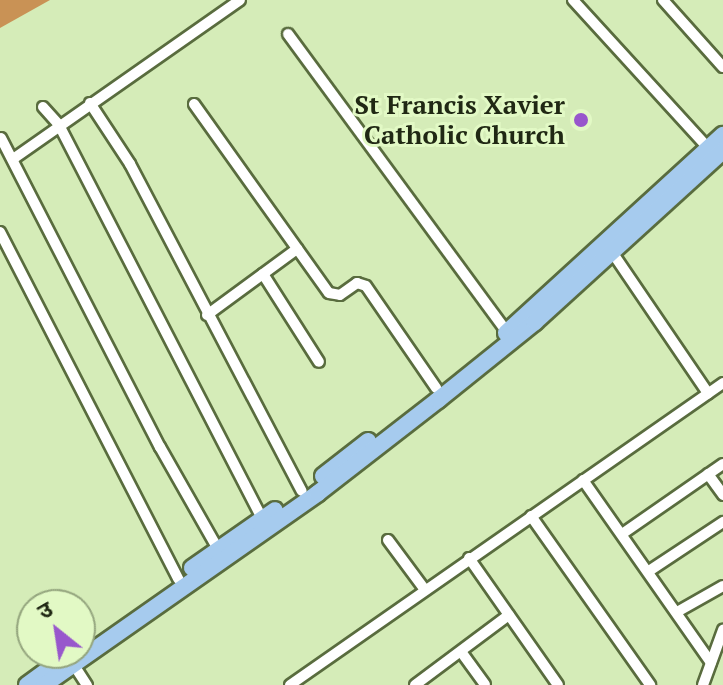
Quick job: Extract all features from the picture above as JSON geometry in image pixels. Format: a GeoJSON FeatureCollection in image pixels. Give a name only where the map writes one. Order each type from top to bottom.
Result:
{"type":"FeatureCollection","features":[{"type":"Feature","properties":{"kind":"main road"},"geometry":{"type":"LineString","coordinates":[[96,640],[350,470],[535,322],[612,252],[715,150],[723,135]]}},
{"type":"Feature","properties":{"kind":"main road"},"geometry":{"type":"LineString","coordinates":[[96,638],[302,491],[507,332],[715,150]]}},
{"type":"Feature","properties":{"kind":"main road"},"geometry":{"type":"LineString","coordinates":[[27,685],[52,669]]}},
{"type":"Feature","properties":{"kind":"main road"},"geometry":{"type":"LineString","coordinates":[[44,685],[59,669]]}},
{"type":"Feature","properties":{"kind":"street"},"geometry":{"type":"LineString","coordinates":[[13,159],[240,0]]}},
{"type":"Feature","properties":{"kind":"street"},"geometry":{"type":"LineString","coordinates":[[573,0],[715,150]]}},
{"type":"Feature","properties":{"kind":"street"},"geometry":{"type":"LineString","coordinates":[[663,0],[723,67]]}},
{"type":"Feature","properties":{"kind":"street"},"geometry":{"type":"LineString","coordinates":[[288,34],[507,332]]}},
{"type":"Feature","properties":{"kind":"street"},"geometry":{"type":"LineString","coordinates":[[90,103],[130,164],[302,491]]}},
{"type":"Feature","properties":{"kind":"street"},"geometry":{"type":"LineString","coordinates":[[194,104],[329,293],[340,295],[357,283],[366,286],[436,388]]}},
{"type":"Feature","properties":{"kind":"street"},"geometry":{"type":"LineString","coordinates":[[43,107],[59,125],[262,519]]}},
{"type":"Feature","properties":{"kind":"street"},"geometry":{"type":"LineString","coordinates":[[1,138],[160,447],[218,549]]}},
{"type":"Feature","properties":{"kind":"street"},"geometry":{"type":"LineString","coordinates":[[0,232],[178,579]]}},
{"type":"Feature","properties":{"kind":"street"},"geometry":{"type":"LineString","coordinates":[[207,315],[297,249]]}},
{"type":"Feature","properties":{"kind":"street"},"geometry":{"type":"LineString","coordinates":[[612,252],[708,393]]}},
{"type":"Feature","properties":{"kind":"street"},"geometry":{"type":"LineString","coordinates":[[263,274],[319,362]]}},
{"type":"Feature","properties":{"kind":"street"},"geometry":{"type":"LineString","coordinates":[[290,685],[723,383]]}},
{"type":"Feature","properties":{"kind":"street"},"geometry":{"type":"LineString","coordinates":[[622,534],[723,464]]}},
{"type":"Feature","properties":{"kind":"street"},"geometry":{"type":"LineString","coordinates":[[708,474],[723,495]]}},
{"type":"Feature","properties":{"kind":"street"},"geometry":{"type":"LineString","coordinates":[[583,480],[711,663]]}},
{"type":"Feature","properties":{"kind":"street"},"geometry":{"type":"LineString","coordinates":[[531,516],[650,685]]}},
{"type":"Feature","properties":{"kind":"street"},"geometry":{"type":"LineString","coordinates":[[649,571],[723,522]]}},
{"type":"Feature","properties":{"kind":"street"},"geometry":{"type":"LineString","coordinates":[[388,540],[425,590]]}},
{"type":"Feature","properties":{"kind":"street"},"geometry":{"type":"LineString","coordinates":[[469,558],[558,685]]}},
{"type":"Feature","properties":{"kind":"street"},"geometry":{"type":"LineString","coordinates":[[677,612],[723,586]]}},
{"type":"Feature","properties":{"kind":"street"},"geometry":{"type":"LineString","coordinates":[[415,685],[462,653],[509,615]]}},
{"type":"Feature","properties":{"kind":"street"},"geometry":{"type":"LineString","coordinates":[[703,685],[723,630]]}},
{"type":"Feature","properties":{"kind":"street"},"geometry":{"type":"LineString","coordinates":[[462,653],[485,685]]}},
{"type":"Feature","properties":{"kind":"shaded area"},"geometry":{"type":"Polygon","coordinates":[[[0,0],[50,0],[0,28],[0,0]]]}},
{"type":"Feature","properties":{"kind":"place","name":"St Francis Xavier Catholic Church"},"geometry":{"type":"Point","coordinates":[581,120]}}]}
